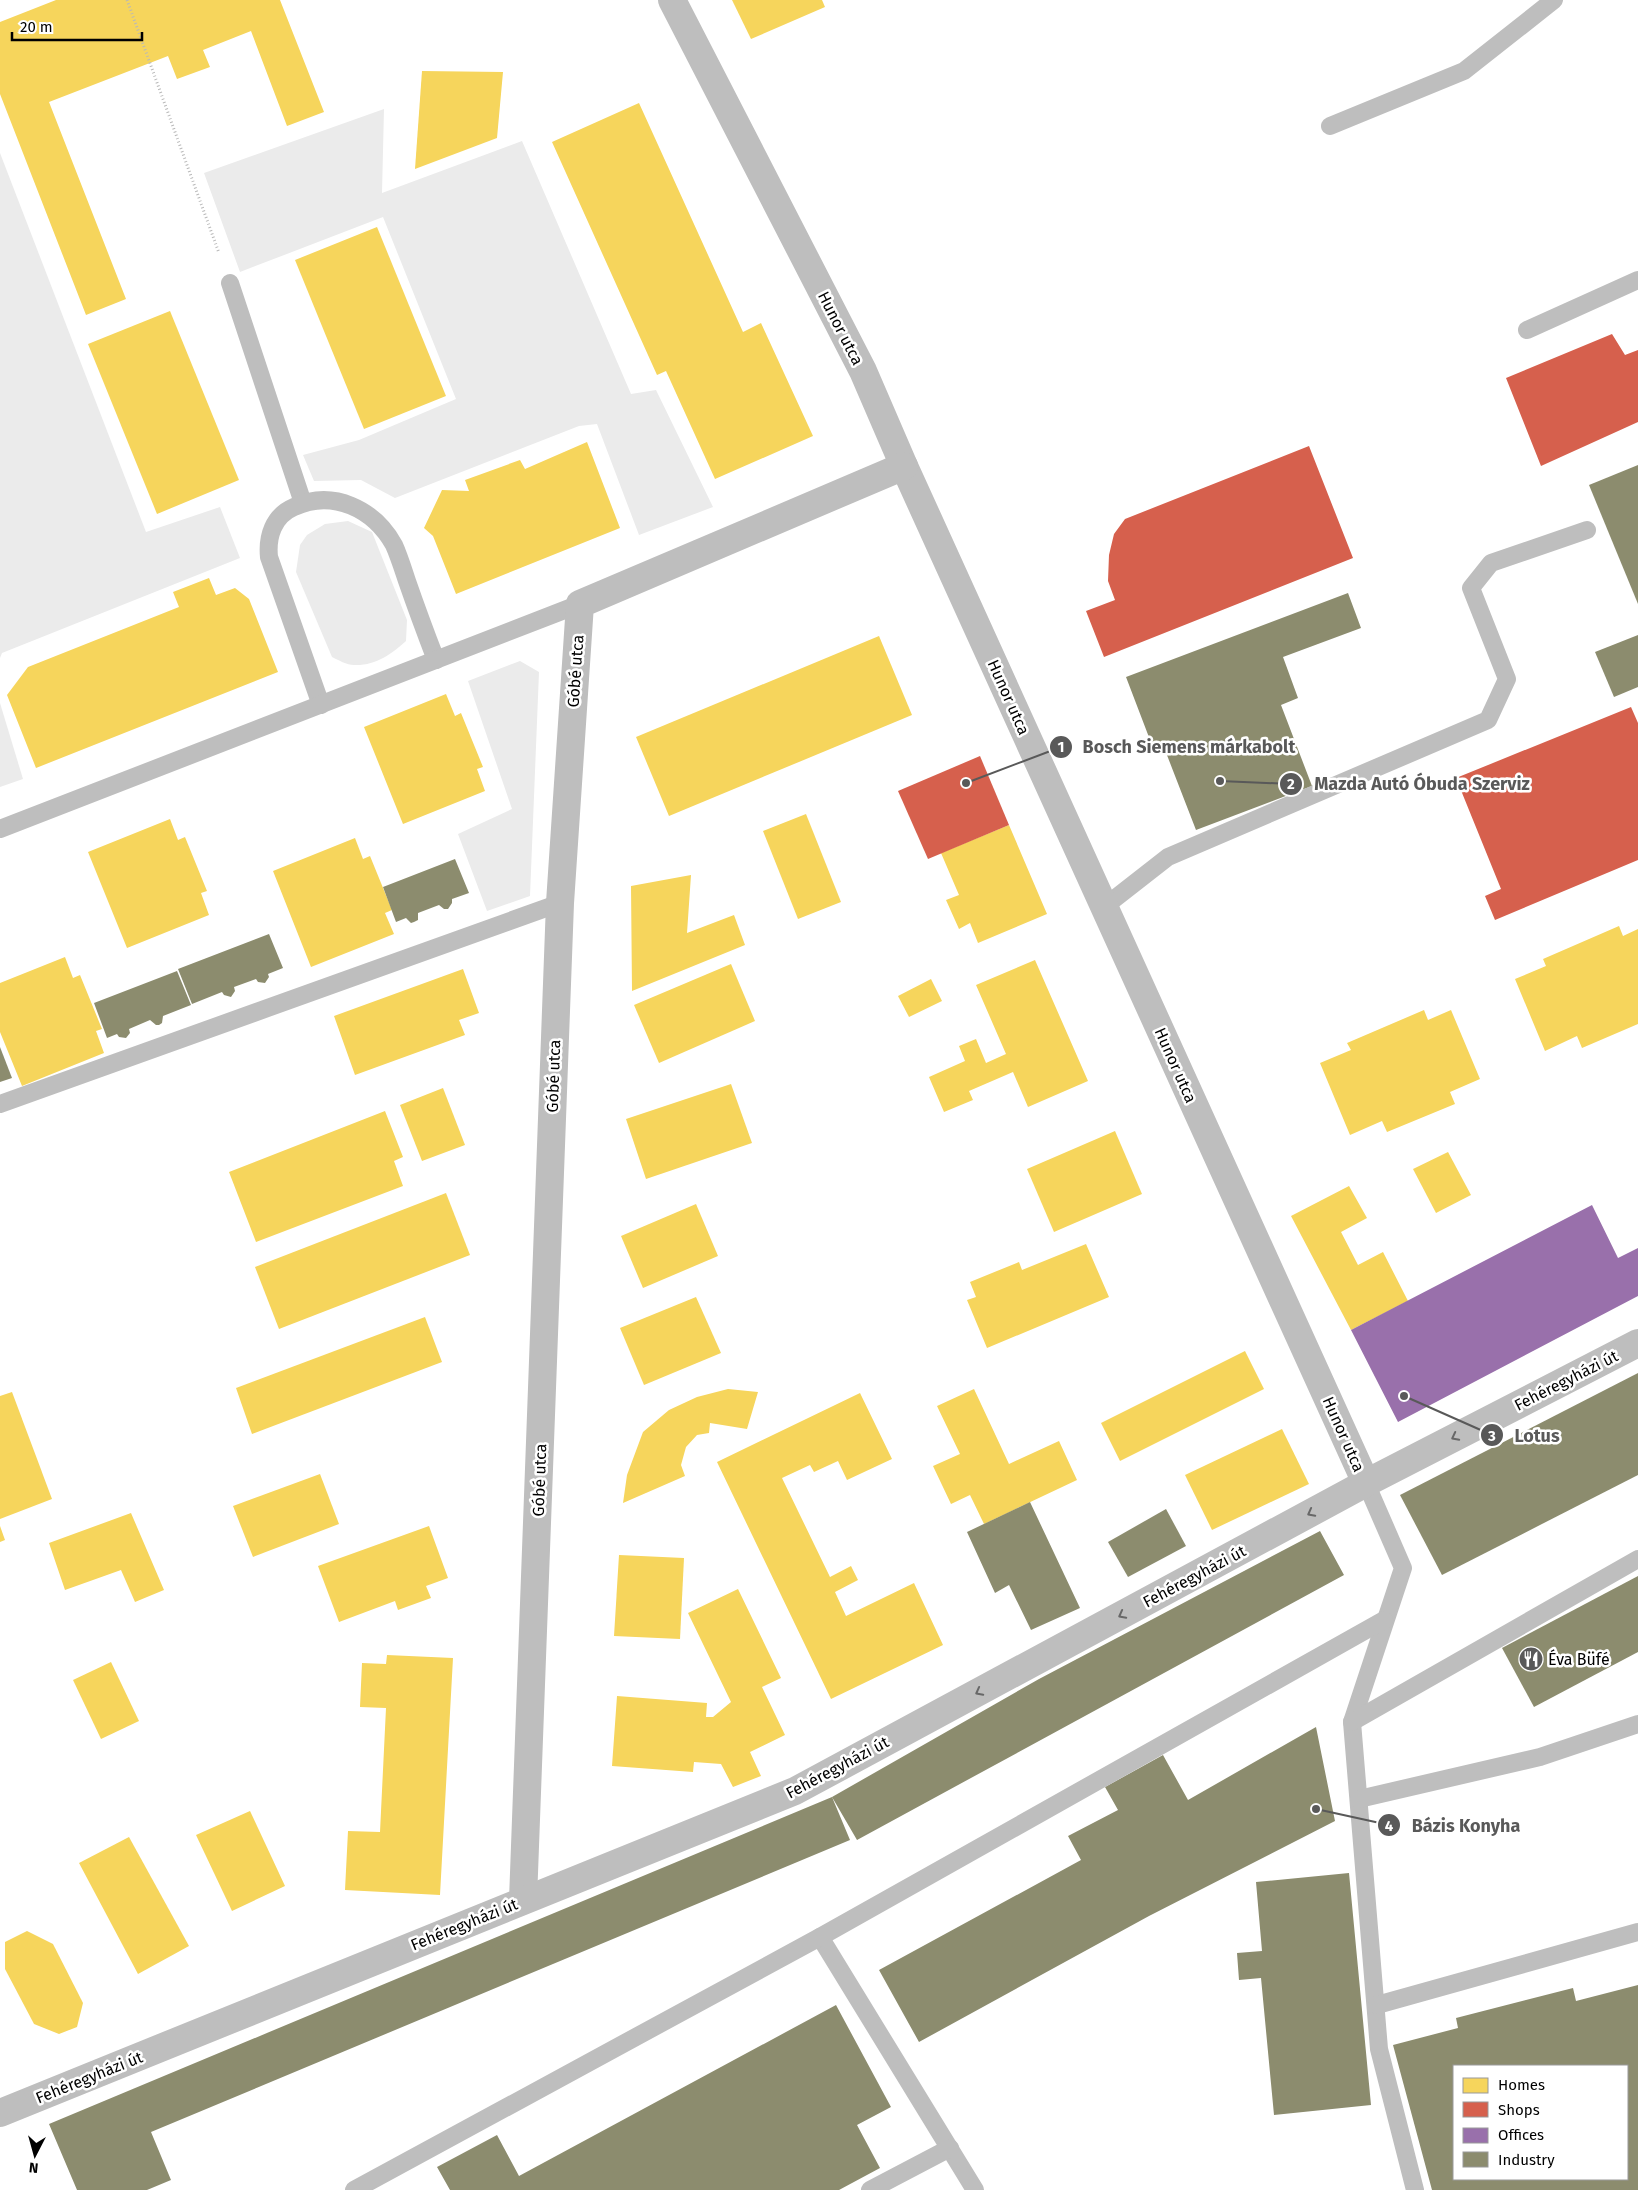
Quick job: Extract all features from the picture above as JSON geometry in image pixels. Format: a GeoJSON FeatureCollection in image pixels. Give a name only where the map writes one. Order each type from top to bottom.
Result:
{"type":"FeatureCollection","features":[{"type":"Feature","properties":{"kind":"street","name":"Hunor utca"},"geometry":{"type":"LineString","coordinates":[[672,0],[863,371],[904,466],[1366,1483]]}},
{"type":"Feature","properties":{"kind":"street"},"geometry":{"type":"LineString","coordinates":[[580,604],[904,466]]}},
{"type":"Feature","properties":{"kind":"street","name":"Góbé utca"},"geometry":{"type":"LineString","coordinates":[[523,1900],[560,903],[580,604]]}},
{"type":"Feature","properties":{"kind":"street","name":"Fehéregyházi út"},"geometry":{"type":"LineString","coordinates":[[0,2113],[795,1791],[1366,1483],[1638,1343]]}},
{"type":"Feature","properties":{"kind":"lane"},"geometry":{"type":"LineString","coordinates":[[1330,126],[1464,72],[1554,0]]}},
{"type":"Feature","properties":{"kind":"lane"},"geometry":{"type":"LineString","coordinates":[[1528,330],[1638,280]]}},
{"type":"Feature","properties":{"kind":"lane"},"geometry":{"type":"LineString","coordinates":[[230,284],[303,503]]}},
{"type":"Feature","properties":{"kind":"lane"},"geometry":{"type":"LineString","coordinates":[[321,704],[275,579],[268,550],[271,529],[290,509],[303,503],[318,500],[345,502],[369,515],[394,545],[436,660]]}},
{"type":"Feature","properties":{"kind":"lane"},"geometry":{"type":"LineString","coordinates":[[1104,907],[1168,857],[1488,720],[1506,679],[1471,588],[1491,563],[1587,530]]}},
{"type":"Feature","properties":{"kind":"lane"},"geometry":{"type":"LineString","coordinates":[[0,829],[580,604]]}},
{"type":"Feature","properties":{"kind":"lane"},"geometry":{"type":"LineString","coordinates":[[0,1104],[560,903]]}},
{"type":"Feature","properties":{"kind":"lane"},"geometry":{"type":"LineString","coordinates":[[1366,1483],[1403,1568],[1384,1620],[1352,1722],[1377,2005],[1379,2050],[1415,2190]]}},
{"type":"Feature","properties":{"kind":"lane"},"geometry":{"type":"LineString","coordinates":[[1352,1722],[1638,1559]]}},
{"type":"Feature","properties":{"kind":"lane"},"geometry":{"type":"LineString","coordinates":[[354,2190],[820,1937],[1384,1620]]}},
{"type":"Feature","properties":{"kind":"lane"},"geometry":{"type":"LineString","coordinates":[[1359,1799],[1540,1757],[1638,1724]]}},
{"type":"Feature","properties":{"kind":"lane"},"geometry":{"type":"LineString","coordinates":[[1377,2005],[1638,1932]]}},
{"type":"Feature","properties":{"kind":"lane"},"geometry":{"type":"LineString","coordinates":[[820,1937],[975,2190]]}},
{"type":"Feature","properties":{"kind":"lane"},"geometry":{"type":"LineString","coordinates":[[870,2190],[950,2148]]}},
{"type":"Feature","properties":{"kind":"path"},"geometry":{"type":"LineString","coordinates":[[127,0],[230,284]]}},
{"type":"Feature","properties":{"kind":"shaded area"},"geometry":{"type":"Polygon","coordinates":[[[384,109],[382,193],[522,141],[631,394],[656,390],[713,507],[639,535],[597,424],[579,426],[395,498],[361,480],[314,481],[303,455],[359,440],[456,399],[383,217],[240,272],[204,173],[384,109]]]}},
{"type":"Feature","properties":{"kind":"shaded area"},"geometry":{"type":"Polygon","coordinates":[[[0,153],[146,532],[220,507],[240,558],[2,653],[0,658],[0,153]]]}},
{"type":"Feature","properties":{"kind":"shaded area"},"geometry":{"type":"Polygon","coordinates":[[[348,521],[372,532],[407,620],[406,641],[383,658],[362,665],[348,664],[332,657],[296,572],[300,545],[307,535],[325,524],[348,521]]]}},
{"type":"Feature","properties":{"kind":"shaded area"},"geometry":{"type":"Polygon","coordinates":[[[520,661],[539,672],[530,896],[487,911],[458,834],[512,809],[468,681],[520,661]]]}},
{"type":"Feature","properties":{"kind":"shaded area"},"geometry":{"type":"Polygon","coordinates":[[[0,703],[23,779],[0,787],[0,703]]]}},
{"type":"Feature","properties":{"kind":"building: Homes"},"geometry":{"type":"Polygon","coordinates":[[[56,0],[280,0],[324,112],[287,126],[251,31],[203,50],[210,67],[177,79],[168,56],[49,102],[126,299],[86,315],[0,94],[0,22],[56,0]]]}},
{"type":"Feature","properties":{"kind":"building: Homes"},"geometry":{"type":"Polygon","coordinates":[[[732,0],[822,0],[825,7],[751,39],[732,0]]]}},
{"type":"Feature","properties":{"kind":"building: Homes"},"geometry":{"type":"Polygon","coordinates":[[[422,71],[503,72],[497,138],[415,169],[422,71]]]}},
{"type":"Feature","properties":{"kind":"building: Homes"},"geometry":{"type":"Polygon","coordinates":[[[639,103],[743,332],[761,323],[813,436],[715,479],[666,371],[657,375],[552,142],[639,103]]]}},
{"type":"Feature","properties":{"kind":"building: Homes"},"geometry":{"type":"Polygon","coordinates":[[[377,227],[446,396],[364,429],[295,260],[377,227]]]}},
{"type":"Feature","properties":{"kind":"building: Homes"},"geometry":{"type":"Polygon","coordinates":[[[170,311],[239,480],[157,514],[88,344],[170,311]]]}},
{"type":"Feature","properties":{"kind":"building: Homes"},"geometry":{"type":"Polygon","coordinates":[[[587,442],[620,528],[456,594],[433,536],[424,528],[442,490],[469,491],[465,480],[520,460],[525,469],[587,442]]]}},
{"type":"Feature","properties":{"kind":"building: Homes"},"geometry":{"type":"Polygon","coordinates":[[[209,578],[216,595],[235,588],[249,599],[278,672],[36,768],[7,695],[28,667],[179,607],[173,592],[209,578]]]}},
{"type":"Feature","properties":{"kind":"building: Homes"},"geometry":{"type":"Polygon","coordinates":[[[879,636],[912,715],[669,816],[636,737],[879,636]]]}},
{"type":"Feature","properties":{"kind":"building: Homes"},"geometry":{"type":"Polygon","coordinates":[[[446,694],[455,716],[461,713],[483,767],[477,769],[485,791],[403,824],[364,727],[446,694]]]}},
{"type":"Feature","properties":{"kind":"building: Homes"},"geometry":{"type":"Polygon","coordinates":[[[806,814],[841,902],[798,919],[763,831],[806,814]]]}},
{"type":"Feature","properties":{"kind":"building: Homes"},"geometry":{"type":"Polygon","coordinates":[[[170,819],[178,840],[185,837],[207,891],[201,893],[209,915],[127,948],[88,852],[170,819]]]}},
{"type":"Feature","properties":{"kind":"building: Homes"},"geometry":{"type":"Polygon","coordinates":[[[1009,825],[1047,914],[978,943],[970,923],[959,929],[946,900],[959,895],[941,853],[1009,825]]]}},
{"type":"Feature","properties":{"kind":"building: Homes"},"geometry":{"type":"Polygon","coordinates":[[[355,838],[363,859],[370,856],[392,910],[385,913],[394,934],[311,967],[273,871],[355,838]]]}},
{"type":"Feature","properties":{"kind":"building: Homes"},"geometry":{"type":"Polygon","coordinates":[[[691,875],[687,933],[734,915],[745,945],[632,991],[631,886],[691,875]]]}},
{"type":"Feature","properties":{"kind":"building: Homes"},"geometry":{"type":"Polygon","coordinates":[[[1619,926],[1623,936],[1638,929],[1638,1024],[1582,1048],[1577,1036],[1545,1051],[1515,979],[1546,966],[1543,959],[1619,926]]]}},
{"type":"Feature","properties":{"kind":"building: Homes"},"geometry":{"type":"Polygon","coordinates":[[[65,957],[73,978],[80,975],[102,1029],[96,1031],[104,1053],[22,1086],[0,1032],[0,983],[65,957]]]}},
{"type":"Feature","properties":{"kind":"building: Homes"},"geometry":{"type":"Polygon","coordinates":[[[1035,960],[1088,1081],[1028,1107],[1013,1072],[969,1091],[973,1100],[944,1112],[929,1077],[965,1061],[959,1046],[976,1039],[986,1063],[1006,1054],[976,985],[1035,960]]]}},
{"type":"Feature","properties":{"kind":"building: Homes"},"geometry":{"type":"Polygon","coordinates":[[[731,964],[755,1021],[659,1063],[634,1005],[731,964]]]}},
{"type":"Feature","properties":{"kind":"building: Homes"},"geometry":{"type":"Polygon","coordinates":[[[463,969],[479,1013],[459,1020],[465,1035],[355,1075],[334,1016],[463,969]]]}},
{"type":"Feature","properties":{"kind":"building: Homes"},"geometry":{"type":"Polygon","coordinates":[[[931,979],[942,1001],[909,1017],[898,996],[931,979]]]}},
{"type":"Feature","properties":{"kind":"building: Homes"},"geometry":{"type":"Polygon","coordinates":[[[1424,1010],[1428,1020],[1451,1010],[1480,1079],[1450,1092],[1455,1104],[1387,1132],[1382,1121],[1350,1135],[1320,1063],[1351,1050],[1347,1043],[1424,1010]]]}},
{"type":"Feature","properties":{"kind":"building: Homes"},"geometry":{"type":"Polygon","coordinates":[[[731,1084],[752,1143],[646,1179],[626,1119],[731,1084]]]}},
{"type":"Feature","properties":{"kind":"building: Homes"},"geometry":{"type":"Polygon","coordinates":[[[443,1088],[465,1145],[422,1161],[400,1105],[443,1088]]]}},
{"type":"Feature","properties":{"kind":"building: Homes"},"geometry":{"type":"Polygon","coordinates":[[[385,1111],[403,1157],[394,1161],[403,1186],[256,1242],[229,1172],[385,1111]]]}},
{"type":"Feature","properties":{"kind":"building: Homes"},"geometry":{"type":"Polygon","coordinates":[[[1115,1131],[1142,1194],[1054,1232],[1027,1169],[1115,1131]]]}},
{"type":"Feature","properties":{"kind":"building: Homes"},"geometry":{"type":"Polygon","coordinates":[[[1448,1152],[1471,1195],[1436,1213],[1413,1169],[1448,1152]]]}},
{"type":"Feature","properties":{"kind":"building: Homes"},"geometry":{"type":"Polygon","coordinates":[[[1349,1186],[1367,1218],[1341,1232],[1358,1265],[1383,1252],[1408,1301],[1351,1330],[1291,1216],[1349,1186]]]}},
{"type":"Feature","properties":{"kind":"building: Homes"},"geometry":{"type":"Polygon","coordinates":[[[446,1193],[470,1255],[279,1329],[255,1267],[446,1193]]]}},
{"type":"Feature","properties":{"kind":"building: Homes"},"geometry":{"type":"Polygon","coordinates":[[[696,1204],[718,1256],[643,1288],[621,1236],[696,1204]]]}},
{"type":"Feature","properties":{"kind":"building: Homes"},"geometry":{"type":"Polygon","coordinates":[[[1086,1244],[1109,1297],[987,1348],[967,1300],[976,1297],[970,1282],[1019,1262],[1022,1270],[1086,1244]]]}},
{"type":"Feature","properties":{"kind":"building: Homes"},"geometry":{"type":"Polygon","coordinates":[[[696,1297],[721,1353],[644,1385],[620,1328],[696,1297]]]}},
{"type":"Feature","properties":{"kind":"building: Homes"},"geometry":{"type":"Polygon","coordinates":[[[425,1317],[442,1362],[252,1434],[236,1388],[425,1317]]]}},
{"type":"Feature","properties":{"kind":"building: Homes"},"geometry":{"type":"Polygon","coordinates":[[[1245,1351],[1264,1389],[1120,1461],[1101,1423],[1245,1351]]]}},
{"type":"Feature","properties":{"kind":"building: Homes"},"geometry":{"type":"Polygon","coordinates":[[[728,1389],[758,1392],[747,1429],[710,1423],[709,1433],[697,1435],[686,1447],[681,1465],[685,1476],[623,1503],[627,1475],[643,1432],[669,1410],[697,1397],[728,1389]]]}},
{"type":"Feature","properties":{"kind":"building: Homes"},"geometry":{"type":"Polygon","coordinates":[[[974,1389],[1009,1464],[1059,1441],[1077,1480],[984,1524],[970,1495],[951,1504],[933,1466],[960,1454],[937,1406],[974,1389]]]}},
{"type":"Feature","properties":{"kind":"building: Homes"},"geometry":{"type":"Polygon","coordinates":[[[12,1392],[52,1499],[0,1519],[0,1396],[12,1392]]]}},
{"type":"Feature","properties":{"kind":"building: Homes"},"geometry":{"type":"Polygon","coordinates":[[[860,1393],[892,1459],[847,1480],[838,1461],[814,1472],[810,1465],[782,1478],[830,1577],[851,1566],[858,1580],[835,1592],[846,1616],[914,1583],[943,1645],[831,1699],[717,1462],[860,1393]]]}},
{"type":"Feature","properties":{"kind":"building: Homes"},"geometry":{"type":"Polygon","coordinates":[[[1282,1429],[1309,1484],[1212,1530],[1185,1475],[1282,1429]]]}},
{"type":"Feature","properties":{"kind":"building: Homes"},"geometry":{"type":"Polygon","coordinates":[[[320,1474],[339,1524],[253,1557],[233,1506],[320,1474]]]}},
{"type":"Feature","properties":{"kind":"building: Homes"},"geometry":{"type":"Polygon","coordinates":[[[131,1513],[164,1590],[135,1602],[121,1570],[65,1590],[49,1543],[131,1513]]]}},
{"type":"Feature","properties":{"kind":"building: Homes"},"geometry":{"type":"Polygon","coordinates":[[[0,1526],[5,1540],[0,1542],[0,1526]]]}},
{"type":"Feature","properties":{"kind":"building: Homes"},"geometry":{"type":"Polygon","coordinates":[[[429,1526],[448,1578],[426,1586],[431,1598],[398,1610],[395,1601],[339,1622],[318,1566],[429,1526]]]}},
{"type":"Feature","properties":{"kind":"building: Homes"},"geometry":{"type":"Polygon","coordinates":[[[619,1555],[684,1558],[680,1639],[614,1636],[619,1555]]]}},
{"type":"Feature","properties":{"kind":"building: Homes"},"geometry":{"type":"Polygon","coordinates":[[[738,1589],[781,1678],[762,1687],[785,1735],[750,1752],[761,1776],[733,1787],[721,1764],[694,1762],[693,1772],[612,1766],[617,1696],[707,1703],[706,1717],[713,1717],[731,1702],[688,1613],[738,1589]]]}},
{"type":"Feature","properties":{"kind":"building: Homes"},"geometry":{"type":"Polygon","coordinates":[[[387,1655],[453,1658],[440,1895],[345,1890],[348,1831],[380,1832],[386,1708],[360,1707],[362,1663],[386,1664],[387,1655]]]}},
{"type":"Feature","properties":{"kind":"building: Homes"},"geometry":{"type":"Polygon","coordinates":[[[111,1662],[139,1721],[101,1739],[73,1680],[111,1662]]]}},
{"type":"Feature","properties":{"kind":"building: Homes"},"geometry":{"type":"Polygon","coordinates":[[[250,1811],[285,1886],[232,1911],[196,1835],[250,1811]]]}},
{"type":"Feature","properties":{"kind":"building: Homes"},"geometry":{"type":"Polygon","coordinates":[[[129,1837],[189,1946],[138,1974],[79,1863],[129,1837]]]}},
{"type":"Feature","properties":{"kind":"building: Homes"},"geometry":{"type":"Polygon","coordinates":[[[27,1931],[53,1944],[83,2003],[77,2027],[59,2034],[34,2024],[5,1969],[5,1942],[27,1931]]]}},
{"type":"Feature","properties":{"kind":"building: Shops"},"geometry":{"type":"Polygon","coordinates":[[[1612,334],[1625,355],[1638,350],[1638,422],[1541,466],[1506,378],[1612,334]]]}},
{"type":"Feature","properties":{"kind":"building: Shops"},"geometry":{"type":"Polygon","coordinates":[[[1309,446],[1353,558],[1104,657],[1086,611],[1115,600],[1108,581],[1109,555],[1114,534],[1125,519],[1309,446]]]}},
{"type":"Feature","properties":{"kind":"building: Shops"},"geometry":{"type":"Polygon","coordinates":[[[1638,474],[1638,593],[1597,490],[1638,474]]]}},
{"type":"Feature","properties":{"kind":"building: Shops"},"geometry":{"type":"Polygon","coordinates":[[[1631,707],[1638,723],[1638,860],[1495,920],[1485,896],[1501,889],[1456,778],[1631,707]]]}},
{"type":"Feature","properties":{"kind":"building: Shops"},"geometry":{"type":"Polygon","coordinates":[[[980,756],[1009,825],[928,859],[898,791],[980,756]]]}},
{"type":"Feature","properties":{"kind":"building: Offices"},"geometry":{"type":"Polygon","coordinates":[[[1592,1205],[1618,1258],[1638,1248],[1638,1296],[1398,1422],[1351,1330],[1592,1205]]]}},
{"type":"Feature","properties":{"kind":"building: Industry"},"geometry":{"type":"Polygon","coordinates":[[[1638,465],[1638,604],[1589,485],[1638,465]]]}},
{"type":"Feature","properties":{"kind":"building: Industry"},"geometry":{"type":"Polygon","coordinates":[[[1348,593],[1361,628],[1283,657],[1298,698],[1281,705],[1312,786],[1196,830],[1165,750],[1155,753],[1126,677],[1348,593]]]}},
{"type":"Feature","properties":{"kind":"building: Industry"},"geometry":{"type":"Polygon","coordinates":[[[1638,635],[1638,687],[1614,697],[1595,652],[1638,635]]]}},
{"type":"Feature","properties":{"kind":"building: Industry"},"geometry":{"type":"Polygon","coordinates":[[[455,859],[469,893],[452,899],[448,909],[444,909],[439,905],[418,913],[418,920],[414,922],[411,923],[406,918],[396,922],[383,887],[455,859]]]}},
{"type":"Feature","properties":{"kind":"building: Industry"},"geometry":{"type":"Polygon","coordinates":[[[269,934],[283,968],[268,974],[269,977],[265,983],[258,982],[256,979],[234,987],[235,991],[231,997],[224,995],[222,992],[192,1004],[178,969],[269,934]]]}},
{"type":"Feature","properties":{"kind":"building: Industry"},"geometry":{"type":"Polygon","coordinates":[[[177,971],[191,1005],[163,1016],[162,1023],[159,1025],[150,1020],[129,1029],[130,1033],[126,1038],[119,1037],[117,1034],[107,1038],[94,1003],[177,971]]]}},
{"type":"Feature","properties":{"kind":"building: Industry"},"geometry":{"type":"Polygon","coordinates":[[[0,1047],[12,1078],[0,1082],[0,1047]]]}},
{"type":"Feature","properties":{"kind":"building: Industry"},"geometry":{"type":"Polygon","coordinates":[[[1638,1373],[1638,1475],[1442,1575],[1400,1495],[1638,1373]]]}},
{"type":"Feature","properties":{"kind":"building: Industry"},"geometry":{"type":"Polygon","coordinates":[[[1030,1502],[1080,1608],[1031,1630],[1009,1585],[995,1593],[967,1532],[1030,1502]]]}},
{"type":"Feature","properties":{"kind":"building: Industry"},"geometry":{"type":"Polygon","coordinates":[[[1166,1509],[1186,1546],[1128,1577],[1108,1542],[1166,1509]]]}},
{"type":"Feature","properties":{"kind":"building: Industry"},"geometry":{"type":"Polygon","coordinates":[[[1320,1531],[1344,1575],[857,1840],[832,1797],[1039,1679],[1320,1531]]]}},
{"type":"Feature","properties":{"kind":"building: Industry"},"geometry":{"type":"Polygon","coordinates":[[[1638,1576],[1638,1652],[1534,1707],[1502,1648],[1638,1576]]]}},
{"type":"Feature","properties":{"kind":"building: Industry"},"geometry":{"type":"Polygon","coordinates":[[[1316,1727],[1335,1821],[1149,1916],[919,2042],[879,1970],[1081,1860],[1068,1836],[1118,1810],[1105,1787],[1163,1755],[1188,1800],[1316,1727]]]}},
{"type":"Feature","properties":{"kind":"building: Industry"},"geometry":{"type":"Polygon","coordinates":[[[832,1797],[850,1840],[151,2132],[171,2180],[147,2190],[77,2190],[49,2124],[832,1797]]]}},
{"type":"Feature","properties":{"kind":"building: Industry"},"geometry":{"type":"Polygon","coordinates":[[[1349,1873],[1371,2105],[1274,2115],[1261,1978],[1239,1980],[1237,1953],[1262,1951],[1256,1882],[1349,1873]]]}},
{"type":"Feature","properties":{"kind":"building: Industry"},"geometry":{"type":"Polygon","coordinates":[[[1638,1985],[1638,2190],[1432,2190],[1393,2045],[1458,2028],[1456,2018],[1573,1988],[1576,2001],[1638,1985]]]}},
{"type":"Feature","properties":{"kind":"building: Industry"},"geometry":{"type":"Polygon","coordinates":[[[836,2005],[891,2107],[857,2125],[880,2168],[839,2190],[450,2190],[437,2167],[497,2135],[519,2176],[836,2005]]]}},
{"type":"Feature","properties":{"kind":"place","name":"Mazda Autó Óbuda Szerviz"},"geometry":{"type":"Point","coordinates":[1220,781]}},
{"type":"Feature","properties":{"kind":"place","name":"Bosch Siemens márkabolt"},"geometry":{"type":"Point","coordinates":[966,783]}},
{"type":"Feature","properties":{"kind":"place","name":"Lotus"},"geometry":{"type":"Point","coordinates":[1404,1396]}},
{"type":"Feature","properties":{"kind":"place","name":"Éva Büfé"},"geometry":{"type":"Point","coordinates":[1531,1659]}},
{"type":"Feature","properties":{"kind":"place","name":"Bázis Konyha"},"geometry":{"type":"Point","coordinates":[1316,1809]}}]}
